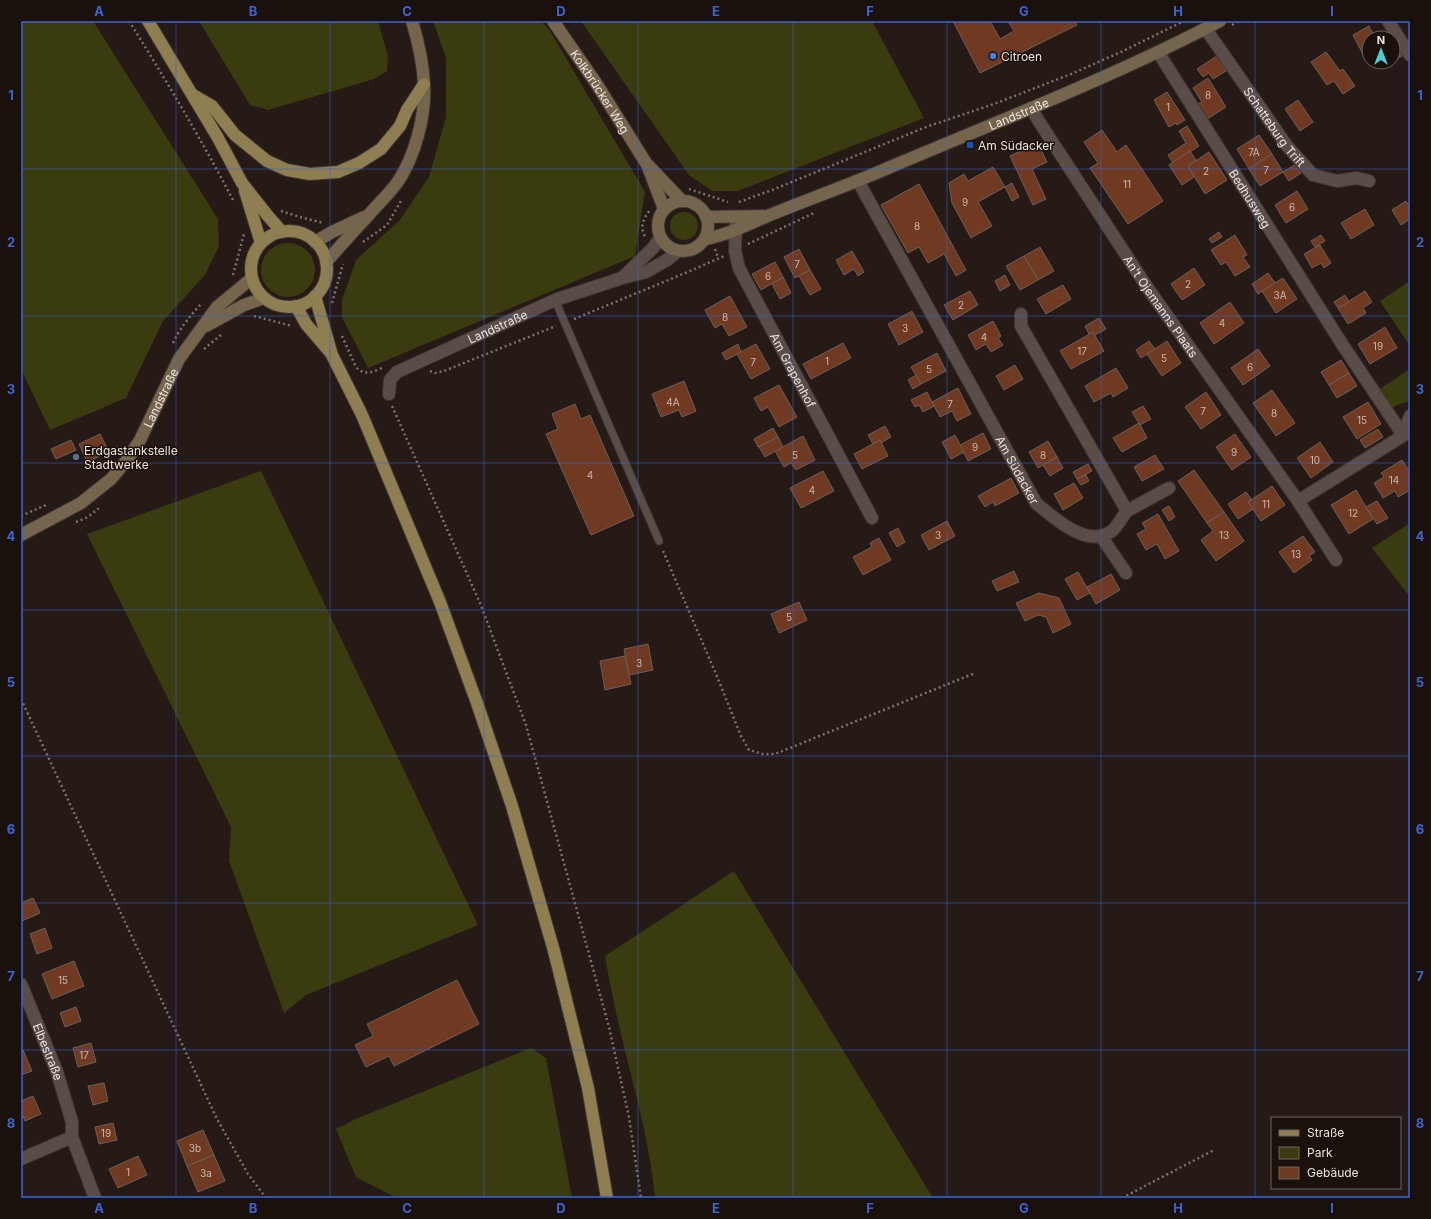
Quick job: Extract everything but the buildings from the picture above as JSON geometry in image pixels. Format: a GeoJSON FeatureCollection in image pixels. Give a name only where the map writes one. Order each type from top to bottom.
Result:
{"type":"FeatureCollection","features":[{"type":"Feature","properties":{"kind":"main road"},"geometry":{"type":"LineString","coordinates":[[148,21],[193,96],[242,183],[282,232]]}},
{"type":"Feature","properties":{"kind":"main road"},"geometry":{"type":"LineString","coordinates":[[193,96],[212,106],[235,135],[267,161],[287,170],[310,174],[338,172],[359,163],[381,149],[400,126],[407,110],[424,84]]}},
{"type":"Feature","properties":{"kind":"main road"},"geometry":{"type":"LineString","coordinates":[[242,183],[261,243]]}},
{"type":"Feature","properties":{"kind":"main road"},"geometry":{"type":"LineString","coordinates":[[294,231],[305,235],[315,242],[322,251],[326,262],[326,274],[323,285],[315,296],[308,302],[296,306],[285,307],[274,304],[264,298],[256,289],[252,278],[251,266],[254,253],[261,243],[271,236],[282,232],[294,231]]}},
{"type":"Feature","properties":{"kind":"main road"},"geometry":{"type":"LineString","coordinates":[[315,296],[332,355],[364,420],[440,602],[477,703],[512,806],[554,951],[584,1073],[608,1198]]}},
{"type":"Feature","properties":{"kind":"main road"},"geometry":{"type":"LineString","coordinates":[[296,306],[306,324],[332,355]]}},
{"type":"Feature","properties":{"kind":"street"},"geometry":{"type":"LineString","coordinates":[[326,262],[367,216],[383,201],[398,182],[409,161],[419,132],[424,102],[424,84],[412,21]]}},
{"type":"Feature","properties":{"kind":"street","name":"Kolkbrücker Weg"},"geometry":{"type":"LineString","coordinates":[[553,21],[596,83],[646,162],[682,201]]}},
{"type":"Feature","properties":{"kind":"street","name":"Landstraße"},"geometry":{"type":"LineString","coordinates":[[705,239],[717,237],[736,230],[858,181],[1031,108],[1158,52],[1220,21]]}},
{"type":"Feature","properties":{"kind":"street"},"geometry":{"type":"LineString","coordinates":[[1388,21],[1410,55]]}},
{"type":"Feature","properties":{"kind":"street","name":"Schatteburg Trift"},"geometry":{"type":"LineString","coordinates":[[1205,29],[1287,146],[1313,175],[1337,181],[1357,178],[1369,181]]}},
{"type":"Feature","properties":{"kind":"street","name":"Bedhusweg"},"geometry":{"type":"LineString","coordinates":[[1158,52],[1342,344],[1407,433]]}},
{"type":"Feature","properties":{"kind":"street","name":"An't Ojemanns Plaats"},"geometry":{"type":"LineString","coordinates":[[1031,108],[1147,286],[1298,501],[1336,560]]}},
{"type":"Feature","properties":{"kind":"street","name":"Kolkbrücker Weg"},"geometry":{"type":"LineString","coordinates":[[646,162],[664,210]]}},
{"type":"Feature","properties":{"kind":"street","name":"Am Südacker"},"geometry":{"type":"LineString","coordinates":[[858,181],[1036,503],[1058,522],[1088,537],[1101,536]]}},
{"type":"Feature","properties":{"kind":"street"},"geometry":{"type":"LineString","coordinates":[[682,201],[697,205],[702,210],[708,224],[705,239],[700,245],[693,249],[678,251],[671,249],[660,238],[657,223],[664,210],[669,205],[682,201]]}},
{"type":"Feature","properties":{"kind":"street"},"geometry":{"type":"LineString","coordinates":[[315,242],[332,232],[367,216]]}},
{"type":"Feature","properties":{"kind":"street","name":"Am Grapenhof"},"geometry":{"type":"LineString","coordinates":[[735,216],[735,251],[739,268],[872,518]]}},
{"type":"Feature","properties":{"kind":"street","name":"Landstraße"},"geometry":{"type":"LineString","coordinates":[[706,217],[768,216]]}},
{"type":"Feature","properties":{"kind":"street","name":"Landstraße"},"geometry":{"type":"LineString","coordinates":[[622,278],[653,248],[660,238]]}},
{"type":"Feature","properties":{"kind":"street","name":"Landstraße"},"geometry":{"type":"LineString","coordinates":[[389,394],[390,380],[397,372],[555,300],[622,278],[646,272],[667,260],[678,251]]}},
{"type":"Feature","properties":{"kind":"street","name":"Landstraße"},"geometry":{"type":"LineString","coordinates":[[21,535],[81,503],[111,479],[127,460],[140,440],[179,359],[217,307],[252,278]]}},
{"type":"Feature","properties":{"kind":"street","name":"Landstraße"},"geometry":{"type":"LineString","coordinates":[[203,328],[244,305],[264,298]]}},
{"type":"Feature","properties":{"kind":"street"},"geometry":{"type":"LineString","coordinates":[[1021,314],[1021,326],[1127,511]]}},
{"type":"Feature","properties":{"kind":"street"},"geometry":{"type":"LineString","coordinates":[[1298,501],[1407,433],[1410,416]]}},
{"type":"Feature","properties":{"kind":"street"},"geometry":{"type":"LineString","coordinates":[[1126,572],[1101,536],[1112,531],[1127,511],[1169,488]]}},
{"type":"Feature","properties":{"kind":"street","name":"Elbestraße"},"geometry":{"type":"LineString","coordinates":[[21,984],[57,1072],[72,1122],[72,1137]]}},
{"type":"Feature","properties":{"kind":"street"},"geometry":{"type":"LineString","coordinates":[[21,1159],[72,1137],[95,1198]]}},
{"type":"Feature","properties":{"kind":"lane"},"geometry":{"type":"LineString","coordinates":[[555,300],[659,541]]}},
{"type":"Feature","properties":{"kind":"path"},"geometry":{"type":"LineString","coordinates":[[129,21],[201,141],[233,201]]}},
{"type":"Feature","properties":{"kind":"path"},"geometry":{"type":"LineString","coordinates":[[686,188],[724,201],[733,203],[743,201],[926,127],[994,104],[1071,74],[1121,52],[1184,21]]}},
{"type":"Feature","properties":{"kind":"path"},"geometry":{"type":"LineString","coordinates":[[331,306],[347,254],[341,246]]}},
{"type":"Feature","properties":{"kind":"path"},"geometry":{"type":"LineString","coordinates":[[420,362],[428,371],[435,373],[444,371],[683,274],[718,258]]}},
{"type":"Feature","properties":{"kind":"path"},"geometry":{"type":"LineString","coordinates":[[171,347],[178,333],[189,317],[202,303]]}},
{"type":"Feature","properties":{"kind":"path"},"geometry":{"type":"LineString","coordinates":[[340,332],[356,367],[360,371],[366,373],[372,372],[386,366]]}},
{"type":"Feature","properties":{"kind":"path"},"geometry":{"type":"LineString","coordinates":[[389,394],[393,411],[480,603],[526,725],[609,1027],[628,1117],[641,1198]]}},
{"type":"Feature","properties":{"kind":"path"},"geometry":{"type":"LineString","coordinates":[[104,464],[120,444]]}},
{"type":"Feature","properties":{"kind":"path"},"geometry":{"type":"LineString","coordinates":[[21,516],[54,501]]}},
{"type":"Feature","properties":{"kind":"path"},"geometry":{"type":"LineString","coordinates":[[659,541],[741,736],[749,750],[763,754],[775,754],[975,673]]}},
{"type":"Feature","properties":{"kind":"path"},"geometry":{"type":"LineString","coordinates":[[21,699],[217,1119],[248,1174],[266,1198]]}},
{"type":"Feature","properties":{"kind":"path"},"geometry":{"type":"LineString","coordinates":[[1122,1198],[1214,1150]]}},
{"type":"Feature","properties":{"kind":"green space"},"geometry":{"type":"Polygon","coordinates":[[[21,21],[93,21],[218,219],[219,246],[205,275],[163,321],[126,398],[50,430],[21,369],[21,21]]]}},
{"type":"Feature","properties":{"kind":"green space"},"geometry":{"type":"Polygon","coordinates":[[[199,21],[378,21],[388,56],[387,71],[374,79],[268,110],[250,105],[199,21]]]}},
{"type":"Feature","properties":{"kind":"green space"},"geometry":{"type":"Polygon","coordinates":[[[433,21],[541,21],[550,31],[645,192],[635,256],[368,368],[342,317],[342,300],[356,260],[399,221],[429,177],[446,117],[446,58],[433,21]]]}},
{"type":"Feature","properties":{"kind":"green space"},"geometry":{"type":"Polygon","coordinates":[[[581,21],[872,21],[924,118],[738,191],[712,191],[689,175],[581,21]]]}},
{"type":"Feature","properties":{"kind":"green space"},"geometry":{"type":"Polygon","coordinates":[[[684,212],[694,216],[698,226],[694,236],[684,240],[674,236],[670,226],[674,216],[684,212]]]}},
{"type":"Feature","properties":{"kind":"green space"},"geometry":{"type":"Polygon","coordinates":[[[288,243],[298,245],[307,251],[313,260],[315,270],[313,280],[307,289],[298,295],[288,297],[278,295],[269,289],[263,280],[261,270],[263,260],[269,251],[278,245],[288,243]]]}},
{"type":"Feature","properties":{"kind":"green space"},"geometry":{"type":"Polygon","coordinates":[[[1410,281],[1410,346],[1380,301],[1410,281]]]}},
{"type":"Feature","properties":{"kind":"green space"},"geometry":{"type":"Polygon","coordinates":[[[1410,369],[1410,401],[1397,405],[1391,409],[1378,390],[1410,369]]]}},
{"type":"Feature","properties":{"kind":"green space"},"geometry":{"type":"Polygon","coordinates":[[[261,471],[478,925],[306,995],[284,1013],[229,861],[231,827],[87,534],[261,471]]]}},
{"type":"Feature","properties":{"kind":"green space"},"geometry":{"type":"Polygon","coordinates":[[[1410,523],[1410,597],[1372,548],[1410,523]]]}},
{"type":"Feature","properties":{"kind":"green space"},"geometry":{"type":"Polygon","coordinates":[[[734,871],[933,1198],[655,1198],[648,1150],[620,1031],[605,956],[734,871]]]}},
{"type":"Feature","properties":{"kind":"green space"},"geometry":{"type":"Polygon","coordinates":[[[531,1048],[546,1058],[572,1198],[397,1198],[356,1177],[336,1129],[358,1118],[531,1048]]]}},
{"type":"Feature","properties":{"kind":"place","name":"Citroen"},"geometry":{"type":"Point","coordinates":[993,56]}},
{"type":"Feature","properties":{"kind":"place","name":"Am Südacker"},"geometry":{"type":"Point","coordinates":[970,145]}},
{"type":"Feature","properties":{"kind":"place","name":"Erdgastankstelle Stadtwerke"},"geometry":{"type":"Point","coordinates":[76,457]}}]}
